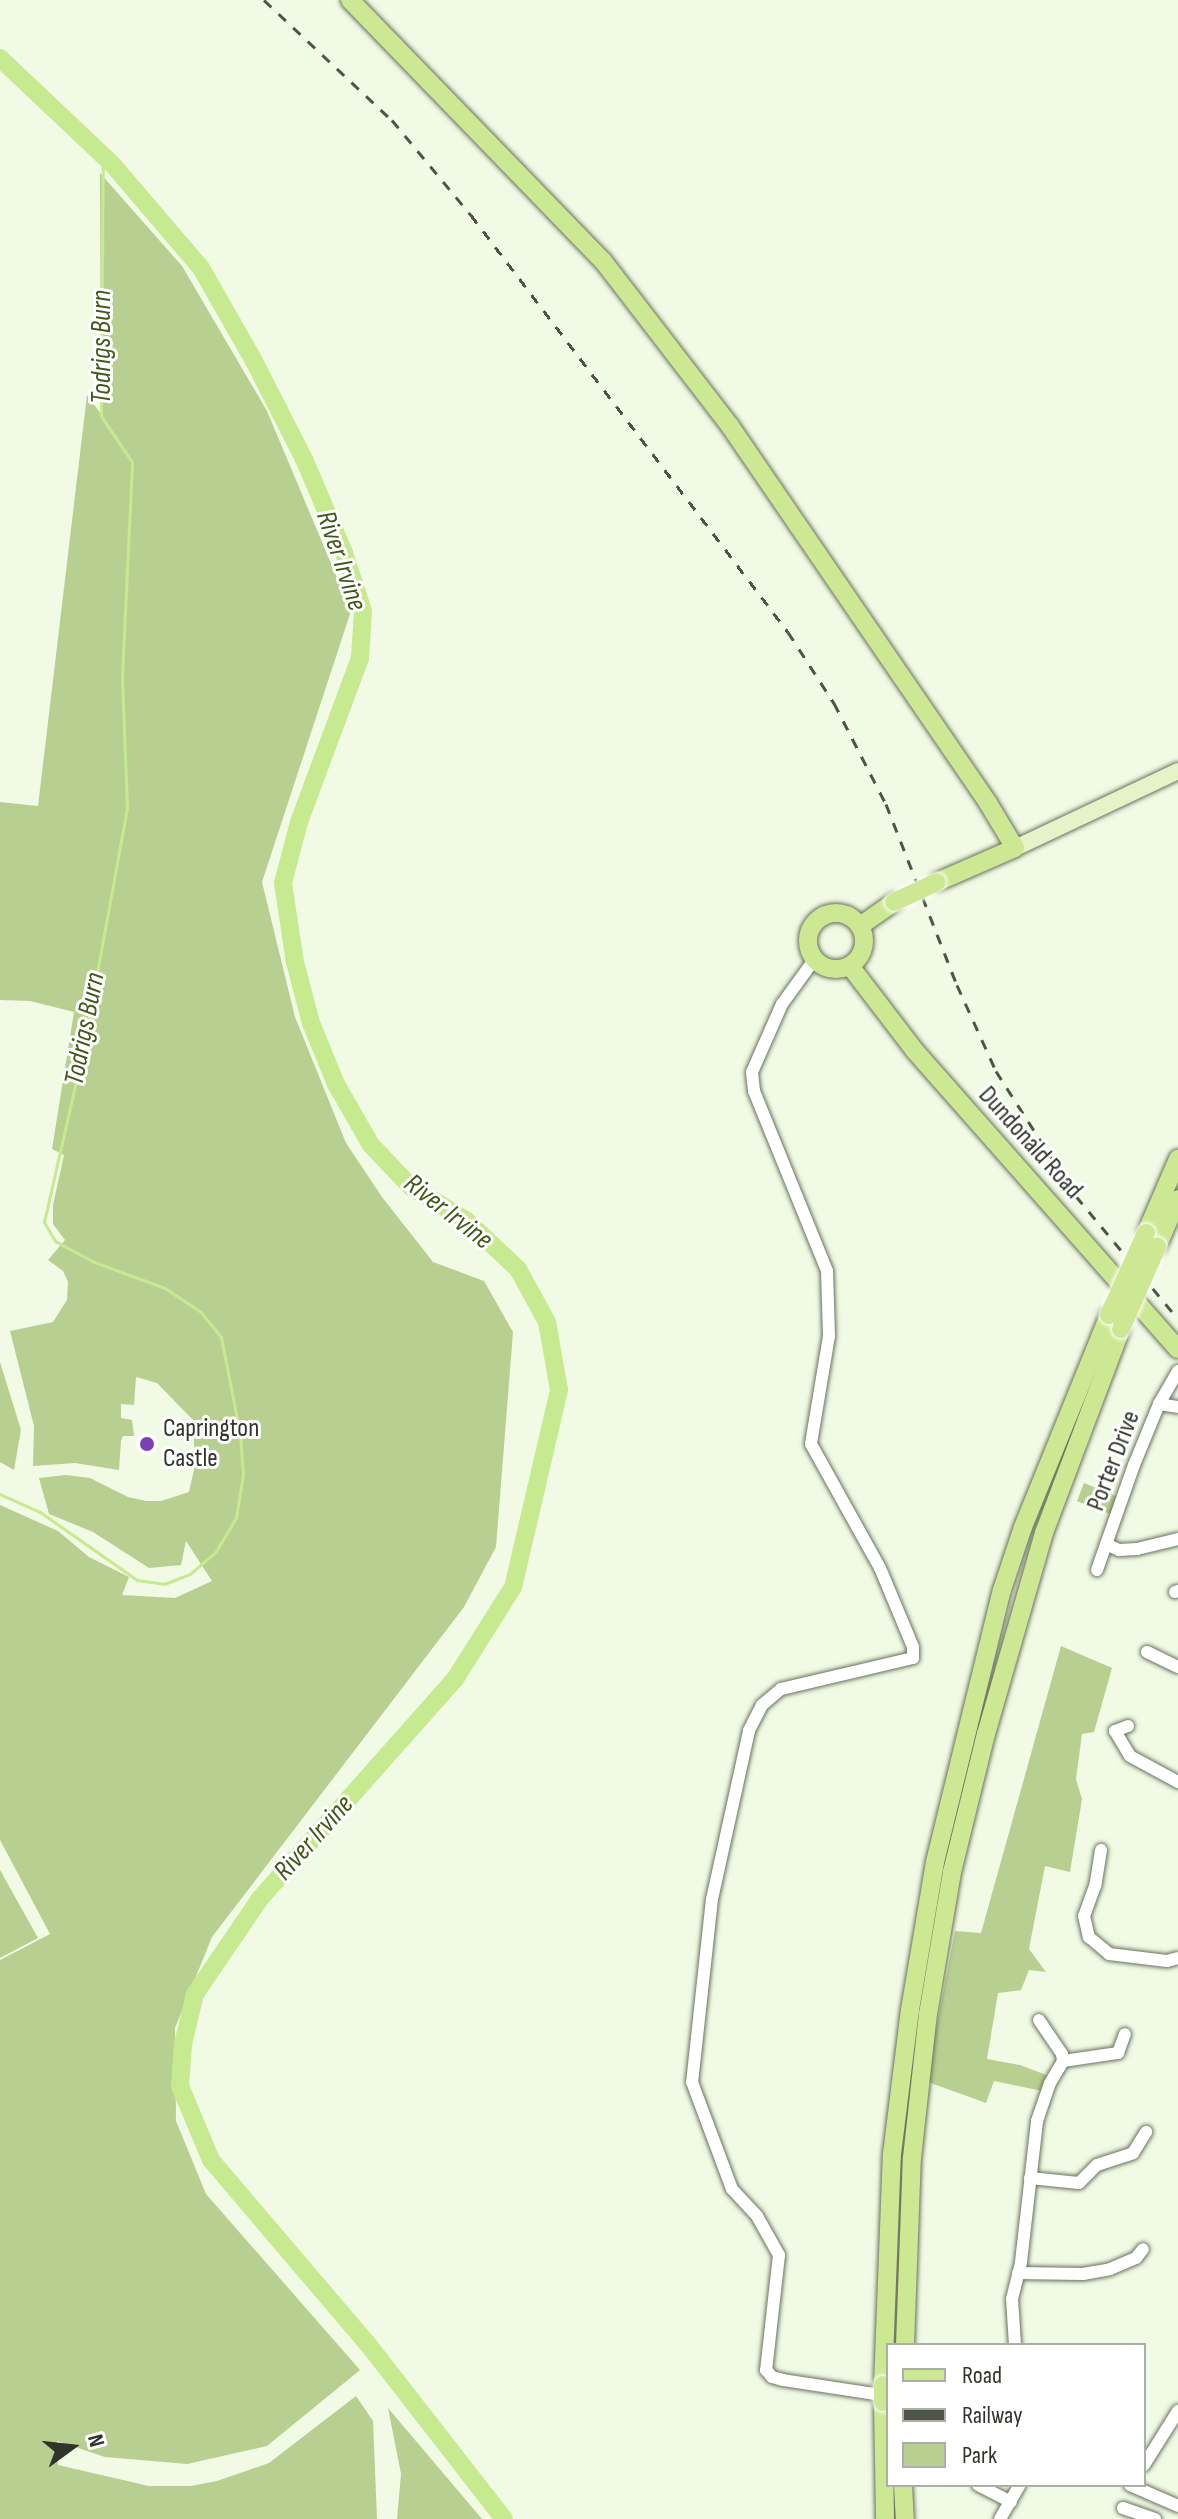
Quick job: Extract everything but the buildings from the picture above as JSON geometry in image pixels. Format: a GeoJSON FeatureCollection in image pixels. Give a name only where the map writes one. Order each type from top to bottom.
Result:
{"type":"FeatureCollection","features":[{"type":"Feature","properties":{"kind":"main road"},"geometry":{"type":"LineString","coordinates":[[350,0],[603,261],[730,426],[988,803],[1015,848]]}},
{"type":"Feature","properties":{"kind":"main road"},"geometry":{"type":"LineString","coordinates":[[860,926],[894,902],[1178,771]]}},
{"type":"Feature","properties":{"kind":"main road"},"geometry":{"type":"LineString","coordinates":[[835,913],[847,915],[860,926],[864,947],[850,966],[831,970],[814,960],[807,940],[816,920],[835,913]]}},
{"type":"Feature","properties":{"kind":"main road","name":"Dundonald Road"},"geometry":{"type":"LineString","coordinates":[[850,966],[915,1051],[1178,1349]]}},
{"type":"Feature","properties":{"kind":"main road"},"geometry":{"type":"LineString","coordinates":[[886,2343],[892,2154],[910,2010],[935,1862],[1006,1577],[1152,1240],[1178,1159]]}},
{"type":"Feature","properties":{"kind":"main road"},"geometry":{"type":"LineString","coordinates":[[1152,1240],[1178,1199]]}},
{"type":"Feature","properties":{"kind":"main road"},"geometry":{"type":"LineString","coordinates":[[905,2343],[912,2158],[928,2014],[952,1872],[986,1734],[1044,1533],[1115,1322]]}},
{"type":"Feature","properties":{"kind":"main road"},"geometry":{"type":"LineString","coordinates":[[885,2519],[886,2360]]}},
{"type":"Feature","properties":{"kind":"main road"},"geometry":{"type":"LineString","coordinates":[[903,2487],[905,2519]]}},
{"type":"Feature","properties":{"kind":"street"},"geometry":{"type":"LineString","coordinates":[[814,960],[782,1004],[752,1072],[754,1091],[827,1271],[829,1336],[811,1444],[880,1568],[913,1647],[913,1658],[781,1689],[762,1705],[749,1731],[712,1899],[692,2082],[732,2189],[757,2216],[779,2255],[766,2370],[772,2377],[783,2380],[885,2394]]}},
{"type":"Feature","properties":{"kind":"street","name":"Porter Drive"},"geometry":{"type":"LineString","coordinates":[[1097,1570],[1159,1404],[1178,1371]]}},
{"type":"Feature","properties":{"kind":"street"},"geometry":{"type":"LineString","coordinates":[[1159,1404],[1178,1407]]}},
{"type":"Feature","properties":{"kind":"street"},"geometry":{"type":"LineString","coordinates":[[1106,1544],[1119,1550],[1137,1549],[1178,1539]]}},
{"type":"Feature","properties":{"kind":"street"},"geometry":{"type":"LineString","coordinates":[[1147,1652],[1178,1667]]}},
{"type":"Feature","properties":{"kind":"street"},"geometry":{"type":"LineString","coordinates":[[1100,1729],[1121,1729],[1130,1756],[1178,1782]]}},
{"type":"Feature","properties":{"kind":"street"},"geometry":{"type":"LineString","coordinates":[[1101,1850],[1095,1886],[1084,1916],[1089,1937],[1109,1954],[1167,1961],[1178,1958]]}},
{"type":"Feature","properties":{"kind":"street"},"geometry":{"type":"LineString","coordinates":[[1046,2022],[1063,2061]]}},
{"type":"Feature","properties":{"kind":"street"},"geometry":{"type":"LineString","coordinates":[[1125,2034],[1118,2053],[1126,2067]]}},
{"type":"Feature","properties":{"kind":"street"},"geometry":{"type":"LineString","coordinates":[[1063,2061],[1118,2053]]}},
{"type":"Feature","properties":{"kind":"street"},"geometry":{"type":"LineString","coordinates":[[1015,2343],[1012,2299],[1018,2273],[1016,2248],[1037,2121],[1050,2083],[1063,2061]]}},
{"type":"Feature","properties":{"kind":"street"},"geometry":{"type":"LineString","coordinates":[[1030,2178],[1079,2183],[1097,2165],[1136,2159],[1146,2132]]}},
{"type":"Feature","properties":{"kind":"street"},"geometry":{"type":"LineString","coordinates":[[1018,2273],[1083,2274],[1110,2269],[1140,2257]]}},
{"type":"Feature","properties":{"kind":"street"},"geometry":{"type":"LineString","coordinates":[[1146,2462],[1178,2411]]}},
{"type":"Feature","properties":{"kind":"street"},"geometry":{"type":"LineString","coordinates":[[982,2487],[1011,2502]]}},
{"type":"Feature","properties":{"kind":"street"},"geometry":{"type":"LineString","coordinates":[[1000,2519],[1019,2487]]}},
{"type":"Feature","properties":{"kind":"street"},"geometry":{"type":"LineString","coordinates":[[1136,2487],[1174,2504],[1162,2519]]}},
{"type":"Feature","properties":{"kind":"street"},"geometry":{"type":"LineString","coordinates":[[1123,2508],[1155,2519]]}},
{"type":"Feature","properties":{"kind":"green space"},"geometry":{"type":"Polygon","coordinates":[[[100,173],[182,266],[267,411],[351,611],[262,882],[295,1017],[346,1143],[382,1197],[433,1262],[484,1281],[513,1332],[496,1547],[464,1607],[212,1937],[175,2028],[176,2121],[206,2194],[360,2370],[267,2446],[187,2464],[105,2457],[57,2441],[58,2465],[149,2486],[191,2486],[217,2481],[269,2463],[356,2396],[373,2421],[377,2519],[0,2519],[0,1960],[50,1934],[0,1840],[0,1505],[58,1531],[89,1557],[129,1577],[122,1595],[175,1598],[212,1581],[186,1541],[181,1565],[149,1568],[93,1532],[49,1514],[39,1478],[66,1475],[90,1478],[128,1497],[146,1501],[161,1501],[189,1492],[195,1465],[193,1420],[157,1383],[136,1377],[134,1405],[121,1404],[121,1418],[132,1420],[134,1436],[123,1436],[119,1470],[75,1463],[33,1466],[34,1426],[10,1331],[53,1322],[67,1300],[68,1282],[63,1271],[48,1260],[65,1240],[53,1224],[53,1205],[64,1155],[52,1149],[74,1012],[30,1001],[0,1000],[0,802],[38,806],[87,395],[101,414],[100,173]]]}},
{"type":"Feature","properties":{"kind":"green space"},"geometry":{"type":"Polygon","coordinates":[[[0,1362],[21,1430],[14,1470],[0,1462],[0,1362]]]}},
{"type":"Feature","properties":{"kind":"green space"},"geometry":{"type":"Polygon","coordinates":[[[1084,1483],[1118,1497],[1112,1515],[1077,1501],[1084,1483]]]}},
{"type":"Feature","properties":{"kind":"green space"},"geometry":{"type":"Polygon","coordinates":[[[1061,1646],[1112,1668],[1094,1732],[1082,1734],[1076,1779],[1082,1799],[1070,1872],[1045,1866],[1029,1949],[1046,1972],[1029,1970],[1021,1990],[998,1993],[987,2059],[1020,2065],[1049,2076],[1042,2091],[994,2081],[986,2103],[928,2082],[932,2051],[955,1931],[981,1933],[1061,1646]]]}},
{"type":"Feature","properties":{"kind":"green space"},"geometry":{"type":"Polygon","coordinates":[[[0,1870],[38,1938],[0,1958],[0,1870]]]}},
{"type":"Feature","properties":{"kind":"green space"},"geometry":{"type":"Polygon","coordinates":[[[388,2408],[482,2519],[397,2519],[401,2474],[388,2408]]]}},
{"type":"Feature","properties":{"kind":"waterway","name":"River Irvine"},"geometry":{"type":"LineString","coordinates":[[0,58],[113,165],[201,268],[254,361],[304,459],[344,553],[363,611],[360,658],[299,822],[283,883],[295,962],[311,1023],[336,1084],[371,1145],[410,1186],[467,1221],[518,1269],[547,1322],[559,1390],[513,1587],[455,1679],[259,1900],[195,1994],[183,2044],[180,2086],[211,2160],[367,2343],[504,2519]]}},
{"type":"Feature","properties":{"kind":"waterway","name":"Todrigs Burn"},"geometry":{"type":"LineString","coordinates":[[0,1494],[40,1512],[137,1580],[164,1584],[190,1574],[216,1551],[236,1518],[243,1475],[240,1434],[221,1337],[201,1312],[165,1288],[94,1262],[55,1241],[44,1222],[83,1050],[127,808],[122,676],[132,462],[101,416],[103,155]]}},
{"type":"Feature","properties":{"kind":"railway"},"geometry":{"type":"LineString","coordinates":[[264,0],[392,120],[471,215],[788,632],[834,703],[886,804],[957,985],[996,1071],[1076,1196],[1178,1319]]}},
{"type":"Feature","properties":{"kind":"place","name":"Caprington Castle"},"geometry":{"type":"Point","coordinates":[147,1444]}}]}
